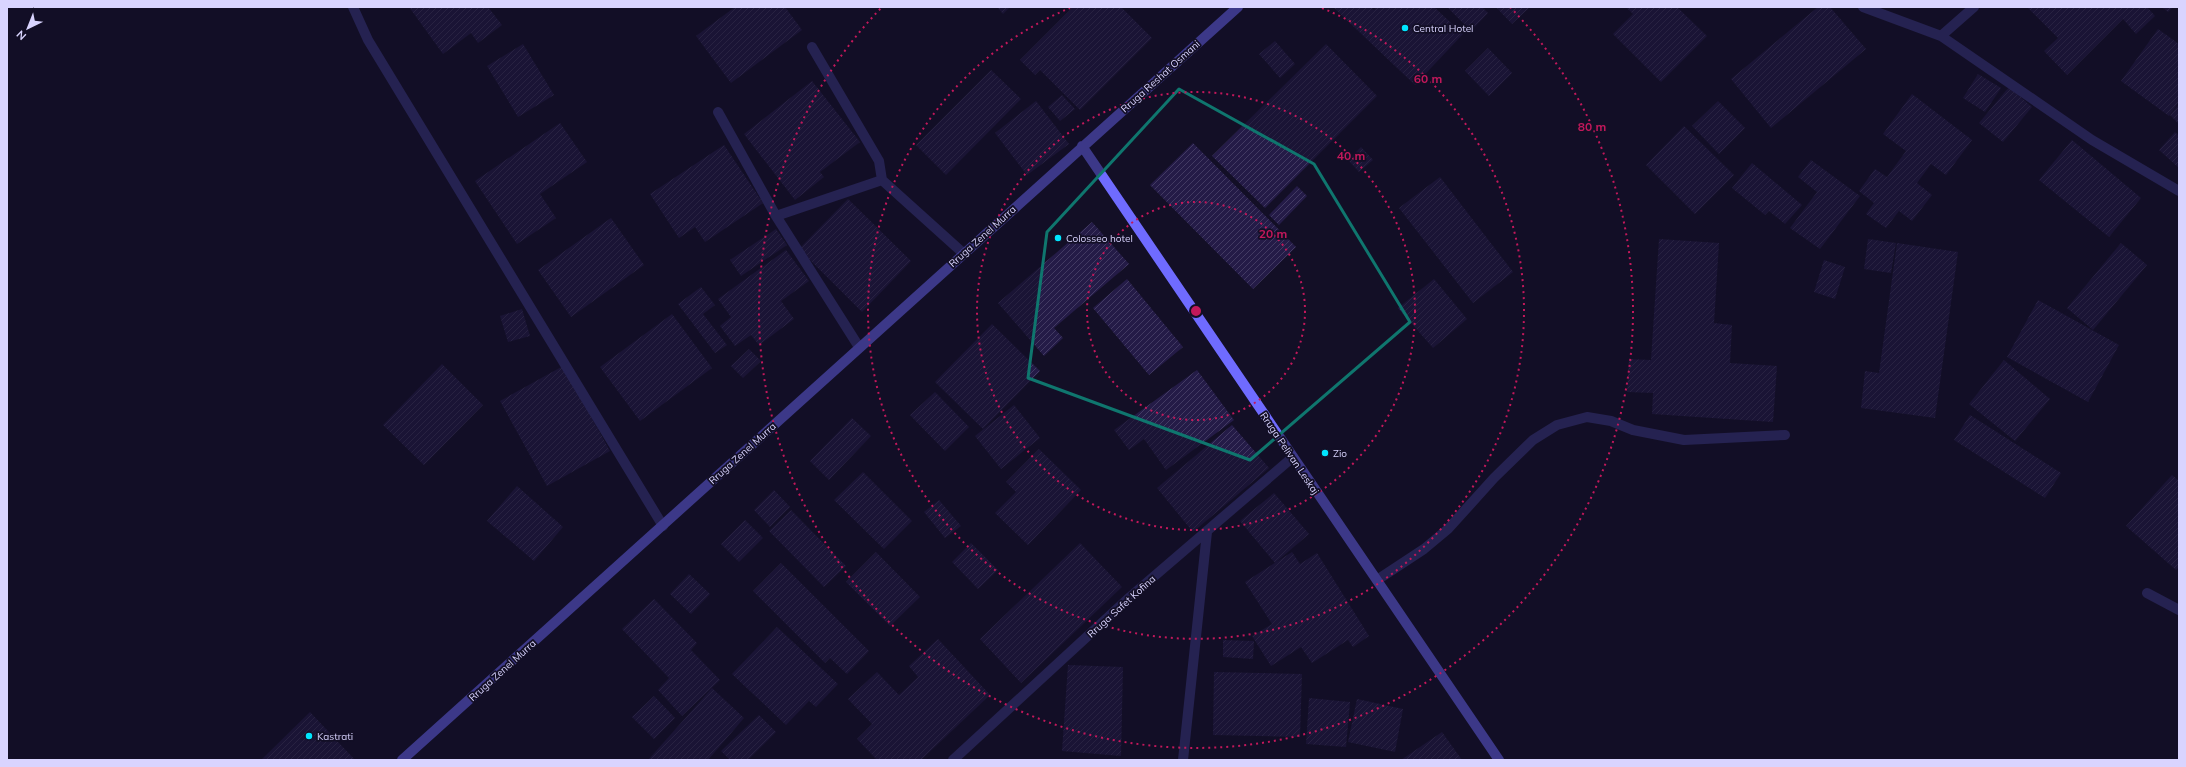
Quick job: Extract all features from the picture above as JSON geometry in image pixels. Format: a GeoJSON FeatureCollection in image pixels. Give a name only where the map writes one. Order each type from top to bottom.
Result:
{"type":"FeatureCollection","features":[{"type":"Feature","properties":{"kind":"main road","name":"Rruga Reshat Osmani"},"geometry":{"type":"LineString","coordinates":[[1082,146],[1238,7]]}},
{"type":"Feature","properties":{"kind":"main road","name":"Rruga Zenel Murra"},"geometry":{"type":"LineString","coordinates":[[402,760],[663,526],[1082,146]]}},
{"type":"Feature","properties":{"kind":"main road","name":"Rruga Pelivan Leskaj"},"geometry":{"type":"LineString","coordinates":[[1082,146],[1498,760]]}},
{"type":"Feature","properties":{"kind":"street"},"geometry":{"type":"LineString","coordinates":[[352,7],[368,40],[663,526]]}},
{"type":"Feature","properties":{"kind":"street"},"geometry":{"type":"LineString","coordinates":[[1863,7],[1941,36],[2092,140],[2179,190]]}},
{"type":"Feature","properties":{"kind":"street"},"geometry":{"type":"LineString","coordinates":[[1941,36],[1974,7]]}},
{"type":"Feature","properties":{"kind":"street"},"geometry":{"type":"LineString","coordinates":[[812,47],[879,161],[882,180],[963,253]]}},
{"type":"Feature","properties":{"kind":"street"},"geometry":{"type":"LineString","coordinates":[[718,112],[776,216],[859,347]]}},
{"type":"Feature","properties":{"kind":"street"},"geometry":{"type":"LineString","coordinates":[[776,216],[882,180]]}},
{"type":"Feature","properties":{"kind":"street"},"geometry":{"type":"LineString","coordinates":[[1377,580],[1424,549],[1448,529],[1505,467],[1533,440],[1557,425],[1587,417],[1611,421],[1633,430],[1684,440],[1785,435]]}},
{"type":"Feature","properties":{"kind":"street","name":"Rruga Safet Kofina"},"geometry":{"type":"LineString","coordinates":[[954,760],[1130,597],[1293,457]]}},
{"type":"Feature","properties":{"kind":"street"},"geometry":{"type":"LineString","coordinates":[[1183,760],[1207,532]]}},
{"type":"Feature","properties":{"kind":"street"},"geometry":{"type":"LineString","coordinates":[[2147,593],[2179,610]]}},
{"type":"Feature","properties":{"kind":"highlighted area"},"geometry":{"type":"Polygon","coordinates":[[[1179,89],[1314,164],[1410,322],[1250,460],[1028,378],[1047,232],[1179,89]]]}},
{"type":"Feature","properties":{"kind":"building"},"geometry":{"type":"Polygon","coordinates":[[[409,7],[488,7],[502,25],[478,43],[471,33],[443,54],[409,7]]]}},
{"type":"Feature","properties":{"kind":"building"},"geometry":{"type":"Polygon","coordinates":[[[735,7],[785,7],[802,30],[731,83],[696,36],[735,7]]]}},
{"type":"Feature","properties":{"kind":"building"},"geometry":{"type":"Polygon","coordinates":[[[997,7],[1010,7],[1003,14],[997,7]]]}},
{"type":"Feature","properties":{"kind":"building"},"geometry":{"type":"Polygon","coordinates":[[[1073,7],[1121,7],[1152,38],[1080,110],[1040,70],[1035,75],[1020,60],[1073,7]]]}},
{"type":"Feature","properties":{"kind":"building"},"geometry":{"type":"Polygon","coordinates":[[[1333,7],[1371,7],[1374,10],[1376,7],[1434,7],[1463,34],[1415,85],[1333,7]]]}},
{"type":"Feature","properties":{"kind":"building"},"geometry":{"type":"Polygon","coordinates":[[[1447,7],[1482,7],[1488,13],[1471,31],[1447,7]]]}},
{"type":"Feature","properties":{"kind":"building"},"geometry":{"type":"Polygon","coordinates":[[[1496,7],[1530,7],[1512,24],[1496,7]]]}},
{"type":"Feature","properties":{"kind":"building"},"geometry":{"type":"Polygon","coordinates":[[[1626,7],[1677,7],[1707,36],[1661,82],[1613,34],[1633,14],[1626,7]]]}},
{"type":"Feature","properties":{"kind":"building"},"geometry":{"type":"Polygon","coordinates":[[[1818,7],[1830,7],[1866,49],[1771,128],[1731,79],[1818,7]]]}},
{"type":"Feature","properties":{"kind":"building"},"geometry":{"type":"Polygon","coordinates":[[[2027,7],[2147,7],[2155,16],[2136,34],[2123,19],[2067,75],[2044,51],[2058,38],[2027,7]]]}},
{"type":"Feature","properties":{"kind":"building"},"geometry":{"type":"Polygon","coordinates":[[[2162,7],[2173,7],[2168,12],[2162,7]]]}},
{"type":"Feature","properties":{"kind":"building"},"geometry":{"type":"Polygon","coordinates":[[[2158,29],[2179,44],[2179,102],[2169,116],[2121,81],[2158,29]]]}},
{"type":"Feature","properties":{"kind":"building"},"geometry":{"type":"Polygon","coordinates":[[[1275,41],[1295,64],[1280,78],[1259,54],[1275,41]]]}},
{"type":"Feature","properties":{"kind":"building"},"geometry":{"type":"Polygon","coordinates":[[[523,44],[554,95],[518,117],[487,66],[523,44]]]}},
{"type":"Feature","properties":{"kind":"building"},"geometry":{"type":"Polygon","coordinates":[[[1326,44],[1377,96],[1265,208],[1212,156],[1326,44]]]}},
{"type":"Feature","properties":{"kind":"building"},"geometry":{"type":"Polygon","coordinates":[[[1488,48],[1512,73],[1489,96],[1465,71],[1488,48]]]}},
{"type":"Feature","properties":{"kind":"building"},"geometry":{"type":"Polygon","coordinates":[[[991,70],[1021,99],[946,175],[916,145],[991,70]]]}},
{"type":"Feature","properties":{"kind":"building"},"geometry":{"type":"Polygon","coordinates":[[[1978,74],[2001,88],[1985,112],[1963,98],[1978,74]]]}},
{"type":"Feature","properties":{"kind":"building"},"geometry":{"type":"Polygon","coordinates":[[[812,81],[860,142],[820,172],[824,177],[795,200],[744,134],[812,81]]]}},
{"type":"Feature","properties":{"kind":"building"},"geometry":{"type":"Polygon","coordinates":[[[2009,87],[2032,107],[2003,142],[1979,123],[2009,87]]]}},
{"type":"Feature","properties":{"kind":"building"},"geometry":{"type":"Polygon","coordinates":[[[1912,94],[1972,140],[1946,175],[1931,164],[1917,183],[1932,195],[1912,221],[1899,211],[1886,228],[1866,214],[1874,203],[1859,191],[1875,169],[1887,177],[1906,151],[1883,134],[1912,94]]]}},
{"type":"Feature","properties":{"kind":"building"},"geometry":{"type":"Polygon","coordinates":[[[1062,95],[1075,109],[1060,121],[1048,107],[1062,95]]]}},
{"type":"Feature","properties":{"kind":"building"},"geometry":{"type":"Polygon","coordinates":[[[1036,101],[1069,144],[1027,175],[995,133],[1036,101]]]}},
{"type":"Feature","properties":{"kind":"building"},"geometry":{"type":"Polygon","coordinates":[[[1718,101],[1745,128],[1719,154],[1692,126],[1718,101]]]}},
{"type":"Feature","properties":{"kind":"building"},"geometry":{"type":"Polygon","coordinates":[[[2179,104],[2179,124],[2170,115],[2179,104]]]}},
{"type":"Feature","properties":{"kind":"building"},"geometry":{"type":"Polygon","coordinates":[[[560,123],[587,162],[540,194],[556,218],[517,244],[475,181],[560,123]]]}},
{"type":"Feature","properties":{"kind":"building"},"geometry":{"type":"Polygon","coordinates":[[[1684,126],[1734,175],[1695,214],[1646,165],[1684,126]]]}},
{"type":"Feature","properties":{"kind":"building"},"geometry":{"type":"Polygon","coordinates":[[[2175,132],[2179,136],[2179,168],[2159,150],[2175,132]]]}},
{"type":"Feature","properties":{"kind":"building"},"geometry":{"type":"Polygon","coordinates":[[[2072,140],[2141,198],[2109,237],[2039,180],[2072,140]]]}},
{"type":"Feature","properties":{"kind":"building"},"geometry":{"type":"Polygon","coordinates":[[[1193,143],[1296,247],[1253,289],[1150,185],[1193,143]]]}},
{"type":"Feature","properties":{"kind":"building"},"geometry":{"type":"Polygon","coordinates":[[[724,145],[763,203],[705,242],[695,227],[679,238],[650,194],[724,145]]]}},
{"type":"Feature","properties":{"kind":"building"},"geometry":{"type":"Polygon","coordinates":[[[1361,147],[1373,160],[1359,172],[1348,160],[1361,147]]]}},
{"type":"Feature","properties":{"kind":"building"},"geometry":{"type":"Polygon","coordinates":[[[1811,160],[1860,196],[1820,249],[1790,228],[1817,192],[1798,177],[1811,160]]]}},
{"type":"Feature","properties":{"kind":"building"},"geometry":{"type":"Polygon","coordinates":[[[1752,163],[1802,205],[1785,224],[1769,211],[1765,215],[1732,188],[1752,163]]]}},
{"type":"Feature","properties":{"kind":"building"},"geometry":{"type":"Polygon","coordinates":[[[1440,177],[1513,272],[1473,303],[1399,208],[1440,177]]]}},
{"type":"Feature","properties":{"kind":"building"},"geometry":{"type":"Polygon","coordinates":[[[1297,186],[1307,196],[1279,225],[1269,215],[1297,186]]]}},
{"type":"Feature","properties":{"kind":"building"},"geometry":{"type":"Polygon","coordinates":[[[848,199],[911,261],[862,312],[799,249],[848,199]]]}},
{"type":"Feature","properties":{"kind":"building"},"geometry":{"type":"Polygon","coordinates":[[[611,218],[644,265],[571,317],[538,270],[611,218]]]}},
{"type":"Feature","properties":{"kind":"building"},"geometry":{"type":"Polygon","coordinates":[[[1092,222],[1129,264],[1054,328],[1063,338],[1044,356],[998,303],[1092,222]]]}},
{"type":"Feature","properties":{"kind":"building"},"geometry":{"type":"Polygon","coordinates":[[[776,229],[787,245],[741,276],[730,260],[776,229]]]}},
{"type":"Feature","properties":{"kind":"building"},"geometry":{"type":"Polygon","coordinates":[[[1659,239],[1719,243],[1714,323],[1732,325],[1730,363],[1777,366],[1773,422],[1652,414],[1653,393],[1627,392],[1629,359],[1651,360],[1659,239]]]}},
{"type":"Feature","properties":{"kind":"building"},"geometry":{"type":"Polygon","coordinates":[[[1868,239],[1896,243],[1891,273],[1864,269],[1868,239]]]}},
{"type":"Feature","properties":{"kind":"building"},"geometry":{"type":"Polygon","coordinates":[[[1897,243],[1958,252],[1935,418],[1861,408],[1865,371],[1879,373],[1897,243]]]}},
{"type":"Feature","properties":{"kind":"building"},"geometry":{"type":"Polygon","coordinates":[[[2121,243],[2147,265],[2093,330],[2067,308],[2121,243]]]}},
{"type":"Feature","properties":{"kind":"building"},"geometry":{"type":"Polygon","coordinates":[[[786,250],[809,281],[781,301],[794,319],[759,345],[751,335],[735,346],[720,326],[731,317],[718,299],[786,250]]]}},
{"type":"Feature","properties":{"kind":"building"},"geometry":{"type":"Polygon","coordinates":[[[1824,260],[1845,267],[1835,299],[1814,292],[1824,260]]]}},
{"type":"Feature","properties":{"kind":"building"},"geometry":{"type":"Polygon","coordinates":[[[1127,279],[1183,347],[1149,375],[1093,308],[1127,279]]]}},
{"type":"Feature","properties":{"kind":"building"},"geometry":{"type":"Polygon","coordinates":[[[1434,279],[1467,319],[1433,348],[1398,308],[1434,279]]]}},
{"type":"Feature","properties":{"kind":"building"},"geometry":{"type":"Polygon","coordinates":[[[701,287],[715,305],[703,314],[727,345],[715,353],[678,304],[701,287]]]}},
{"type":"Feature","properties":{"kind":"building"},"geometry":{"type":"Polygon","coordinates":[[[2038,300],[2119,345],[2088,402],[2007,357],[2038,300]]]}},
{"type":"Feature","properties":{"kind":"building"},"geometry":{"type":"Polygon","coordinates":[[[522,309],[530,336],[508,342],[500,316],[522,309]]]}},
{"type":"Feature","properties":{"kind":"building"},"geometry":{"type":"Polygon","coordinates":[[[672,314],[712,368],[640,421],[600,367],[672,314]]]}},
{"type":"Feature","properties":{"kind":"building"},"geometry":{"type":"Polygon","coordinates":[[[992,324],[1040,371],[983,429],[935,382],[992,324]]]}},
{"type":"Feature","properties":{"kind":"building"},"geometry":{"type":"Polygon","coordinates":[[[749,349],[761,361],[743,378],[731,366],[749,349]]]}},
{"type":"Feature","properties":{"kind":"building"},"geometry":{"type":"Polygon","coordinates":[[[2004,360],[2050,399],[2015,441],[1969,404],[2004,360]]]}},
{"type":"Feature","properties":{"kind":"building"},"geometry":{"type":"Polygon","coordinates":[[[442,364],[483,405],[424,465],[383,425],[442,364]]]}},
{"type":"Feature","properties":{"kind":"building"},"geometry":{"type":"Polygon","coordinates":[[[563,366],[610,451],[547,486],[500,401],[563,366]]]}},
{"type":"Feature","properties":{"kind":"building"},"geometry":{"type":"Polygon","coordinates":[[[1197,370],[1234,420],[1166,470],[1144,439],[1129,450],[1114,430],[1197,370]]]}},
{"type":"Feature","properties":{"kind":"building"},"geometry":{"type":"Polygon","coordinates":[[[935,392],[969,427],[945,451],[910,415],[935,392]]]}},
{"type":"Feature","properties":{"kind":"building"},"geometry":{"type":"Polygon","coordinates":[[[1014,405],[1040,438],[1001,469],[975,436],[1014,405]]]}},
{"type":"Feature","properties":{"kind":"building"},"geometry":{"type":"Polygon","coordinates":[[[1970,415],[2061,473],[2045,498],[1954,440],[1970,415]]]}},
{"type":"Feature","properties":{"kind":"building"},"geometry":{"type":"Polygon","coordinates":[[[852,418],[871,436],[829,480],[810,461],[852,418]]]}},
{"type":"Feature","properties":{"kind":"building"},"geometry":{"type":"Polygon","coordinates":[[[1232,425],[1269,468],[1193,532],[1157,488],[1232,425]]]}},
{"type":"Feature","properties":{"kind":"building"},"geometry":{"type":"Polygon","coordinates":[[[1039,449],[1081,490],[1028,545],[995,513],[1016,492],[1006,482],[1039,449]]]}},
{"type":"Feature","properties":{"kind":"building"},"geometry":{"type":"Polygon","coordinates":[[[863,472],[912,521],[884,549],[834,500],[863,472]]]}},
{"type":"Feature","properties":{"kind":"building"},"geometry":{"type":"Polygon","coordinates":[[[2172,475],[2179,481],[2179,567],[2176,570],[2126,526],[2172,475]]]}},
{"type":"Feature","properties":{"kind":"building"},"geometry":{"type":"Polygon","coordinates":[[[517,486],[563,527],[534,561],[487,521],[517,486]]]}},
{"type":"Feature","properties":{"kind":"building"},"geometry":{"type":"Polygon","coordinates":[[[774,490],[790,507],[770,527],[754,510],[774,490]]]}},
{"type":"Feature","properties":{"kind":"building"},"geometry":{"type":"Polygon","coordinates":[[[1274,493],[1309,534],[1275,563],[1240,521],[1274,493]]]}},
{"type":"Feature","properties":{"kind":"building"},"geometry":{"type":"Polygon","coordinates":[[[939,500],[961,526],[945,538],[924,512],[939,500]]]}},
{"type":"Feature","properties":{"kind":"building"},"geometry":{"type":"Polygon","coordinates":[[[791,510],[846,566],[824,587],[769,531],[791,510]]]}},
{"type":"Feature","properties":{"kind":"building"},"geometry":{"type":"Polygon","coordinates":[[[745,520],[763,538],[739,562],[721,544],[745,520]]]}},
{"type":"Feature","properties":{"kind":"building"},"geometry":{"type":"Polygon","coordinates":[[[971,543],[998,570],[978,589],[952,562],[971,543]]]}},
{"type":"Feature","properties":{"kind":"building"},"geometry":{"type":"Polygon","coordinates":[[[1080,543],[1122,587],[1021,683],[980,639],[1080,543]]]}},
{"type":"Feature","properties":{"kind":"building"},"geometry":{"type":"Polygon","coordinates":[[[876,552],[920,597],[890,626],[846,582],[876,552]]]}},
{"type":"Feature","properties":{"kind":"building"},"geometry":{"type":"Polygon","coordinates":[[[1292,552],[1300,564],[1317,553],[1369,636],[1353,647],[1348,640],[1312,663],[1301,647],[1271,666],[1252,636],[1272,624],[1245,582],[1292,552]]]}},
{"type":"Feature","properties":{"kind":"building"},"geometry":{"type":"Polygon","coordinates":[[[781,563],[869,651],[847,674],[830,658],[825,663],[753,591],[781,563]]]}},
{"type":"Feature","properties":{"kind":"building"},"geometry":{"type":"Polygon","coordinates":[[[689,574],[710,594],[691,614],[670,594],[689,574]]]}},
{"type":"Feature","properties":{"kind":"building"},"geometry":{"type":"Polygon","coordinates":[[[654,599],[697,643],[691,650],[720,680],[682,716],[658,690],[669,678],[622,629],[654,599]]]}},
{"type":"Feature","properties":{"kind":"building"},"geometry":{"type":"Polygon","coordinates":[[[777,627],[838,684],[816,707],[809,701],[786,725],[732,674],[777,627]]]}},
{"type":"Feature","properties":{"kind":"building"},"geometry":{"type":"Polygon","coordinates":[[[938,639],[990,695],[921,760],[877,760],[857,739],[872,724],[848,699],[877,672],[899,695],[918,677],[909,666],[938,639]]]}},
{"type":"Feature","properties":{"kind":"building"},"geometry":{"type":"Polygon","coordinates":[[[1223,640],[1254,641],[1253,659],[1223,657],[1223,640]]]}},
{"type":"Feature","properties":{"kind":"building"},"geometry":{"type":"Polygon","coordinates":[[[1068,665],[1123,667],[1121,756],[1062,751],[1068,665]]]}},
{"type":"Feature","properties":{"kind":"building"},"geometry":{"type":"Polygon","coordinates":[[[1214,672],[1302,674],[1300,737],[1213,735],[1214,672]]]}},
{"type":"Feature","properties":{"kind":"building"},"geometry":{"type":"Polygon","coordinates":[[[712,688],[744,718],[708,760],[648,760],[712,688]]]}},
{"type":"Feature","properties":{"kind":"building"},"geometry":{"type":"Polygon","coordinates":[[[654,696],[675,718],[654,739],[632,717],[654,696]]]}},
{"type":"Feature","properties":{"kind":"building"},"geometry":{"type":"Polygon","coordinates":[[[1309,698],[1350,702],[1346,747],[1306,744],[1309,698]]]}},
{"type":"Feature","properties":{"kind":"building"},"geometry":{"type":"Polygon","coordinates":[[[1357,699],[1403,709],[1395,752],[1348,742],[1357,699]]]}},
{"type":"Feature","properties":{"kind":"building","name":"Kastrati"},"geometry":{"type":"Polygon","coordinates":[[[310,712],[355,760],[261,760],[310,712]]]}},
{"type":"Feature","properties":{"kind":"building"},"geometry":{"type":"Polygon","coordinates":[[[759,715],[776,732],[748,760],[730,760],[721,751],[759,715]]]}},
{"type":"Feature","properties":{"kind":"building"},"geometry":{"type":"Polygon","coordinates":[[[1442,732],[1462,760],[1401,760],[1442,732]]]}},
{"type":"Feature","properties":{"kind":"place","name":"Central Hotel"},"geometry":{"type":"Point","coordinates":[1405,28]}},
{"type":"Feature","properties":{"kind":"place","name":"Colosseo hotel"},"geometry":{"type":"Point","coordinates":[1058,238]}},
{"type":"Feature","properties":{"kind":"place","name":"Zio"},"geometry":{"type":"Point","coordinates":[1325,453]}},
{"type":"Feature","properties":{"kind":"place","name":"Kastrati"},"geometry":{"type":"Point","coordinates":[309,736]}}]}
